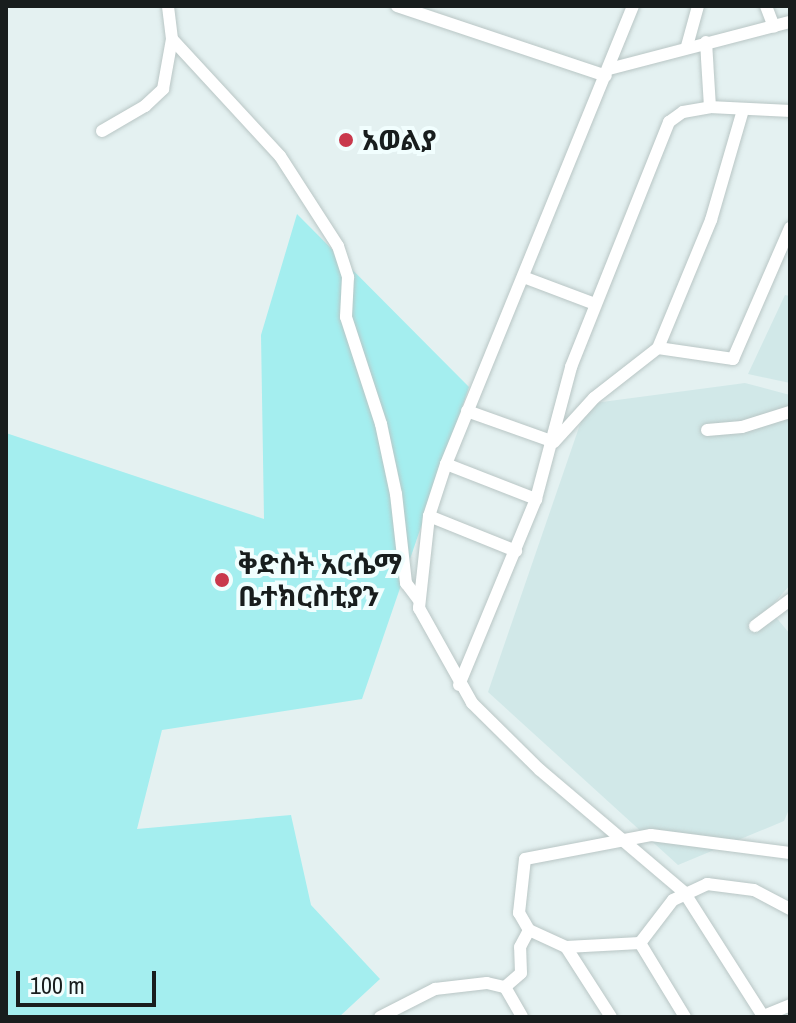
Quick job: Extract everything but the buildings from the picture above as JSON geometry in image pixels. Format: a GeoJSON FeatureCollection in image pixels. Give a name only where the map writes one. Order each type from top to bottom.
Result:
{"type":"FeatureCollection","features":[{"type":"Feature","properties":{"kind":"street"},"geometry":{"type":"LineString","coordinates":[[102,131],[159,96],[172,39],[168,6]]}},
{"type":"Feature","properties":{"kind":"street"},"geometry":{"type":"LineString","coordinates":[[397,6],[608,72],[644,63],[687,46],[790,22]]}},
{"type":"Feature","properties":{"kind":"street"},"geometry":{"type":"LineString","coordinates":[[418,599],[429,516],[446,464],[526,278],[633,6]]}},
{"type":"Feature","properties":{"kind":"street"},"geometry":{"type":"LineString","coordinates":[[687,46],[698,6]]}},
{"type":"Feature","properties":{"kind":"street"},"geometry":{"type":"LineString","coordinates":[[766,6],[774,27]]}},
{"type":"Feature","properties":{"kind":"street"},"geometry":{"type":"LineString","coordinates":[[172,39],[280,156],[338,246],[348,277],[346,317],[381,424],[396,494],[406,583],[418,599],[430,633],[459,685],[500,734],[684,892],[762,1016],[790,1005]]}},
{"type":"Feature","properties":{"kind":"street"},"geometry":{"type":"LineString","coordinates":[[706,42],[710,107]]}},
{"type":"Feature","properties":{"kind":"street"},"geometry":{"type":"LineString","coordinates":[[459,685],[536,499],[554,442],[571,367],[669,122],[683,112],[710,107],[790,111]]}},
{"type":"Feature","properties":{"kind":"street"},"geometry":{"type":"LineString","coordinates":[[554,442],[594,398],[658,348],[711,220],[743,110]]}},
{"type":"Feature","properties":{"kind":"street"},"geometry":{"type":"LineString","coordinates":[[658,348],[733,359],[775,272],[790,228]]}},
{"type":"Feature","properties":{"kind":"street"},"geometry":{"type":"LineString","coordinates":[[775,272],[790,274]]}},
{"type":"Feature","properties":{"kind":"street"},"geometry":{"type":"LineString","coordinates":[[526,278],[595,304]]}},
{"type":"Feature","properties":{"kind":"street"},"geometry":{"type":"LineString","coordinates":[[467,411],[554,442]]}},
{"type":"Feature","properties":{"kind":"street"},"geometry":{"type":"LineString","coordinates":[[707,430],[742,427],[790,412]]}},
{"type":"Feature","properties":{"kind":"street"},"geometry":{"type":"LineString","coordinates":[[446,464],[536,499]]}},
{"type":"Feature","properties":{"kind":"street"},"geometry":{"type":"LineString","coordinates":[[429,516],[516,551]]}},
{"type":"Feature","properties":{"kind":"street"},"geometry":{"type":"LineString","coordinates":[[755,626],[790,600]]}},
{"type":"Feature","properties":{"kind":"street"},"geometry":{"type":"LineString","coordinates":[[790,853],[662,835],[525,859],[519,913],[529,930],[566,947],[640,943],[684,892],[720,883],[754,890],[790,909]]}},
{"type":"Feature","properties":{"kind":"street"},"geometry":{"type":"LineString","coordinates":[[505,987],[521,973],[520,947],[529,930]]}},
{"type":"Feature","properties":{"kind":"street"},"geometry":{"type":"LineString","coordinates":[[640,943],[685,1017]]}},
{"type":"Feature","properties":{"kind":"street"},"geometry":{"type":"LineString","coordinates":[[566,947],[611,1017]]}},
{"type":"Feature","properties":{"kind":"street"},"geometry":{"type":"LineString","coordinates":[[380,1017],[435,989],[487,983],[505,987],[522,1017]]}},
{"type":"Feature","properties":{"kind":"shaded area"},"geometry":{"type":"Polygon","coordinates":[[[297,214],[469,387],[362,699],[162,730],[137,829],[291,815],[311,905],[380,979],[339,1017],[6,1017],[6,433],[264,519],[261,335],[297,214]]]}},
{"type":"Feature","properties":{"kind":"shaded area"},"geometry":{"type":"Polygon","coordinates":[[[785,295],[790,296],[790,383],[748,374],[785,295]]]}},
{"type":"Feature","properties":{"kind":"shaded area"},"geometry":{"type":"Polygon","coordinates":[[[745,383],[790,395],[790,585],[769,609],[790,634],[790,807],[784,821],[678,865],[488,692],[587,404],[745,383]]]}},
{"type":"Feature","properties":{"kind":"place","name":"አወልያ"},"geometry":{"type":"Point","coordinates":[346,140]}},
{"type":"Feature","properties":{"kind":"place","name":"ቅድስት አርሴማ ቤተክርስቲያን"},"geometry":{"type":"Point","coordinates":[222,580]}}]}
